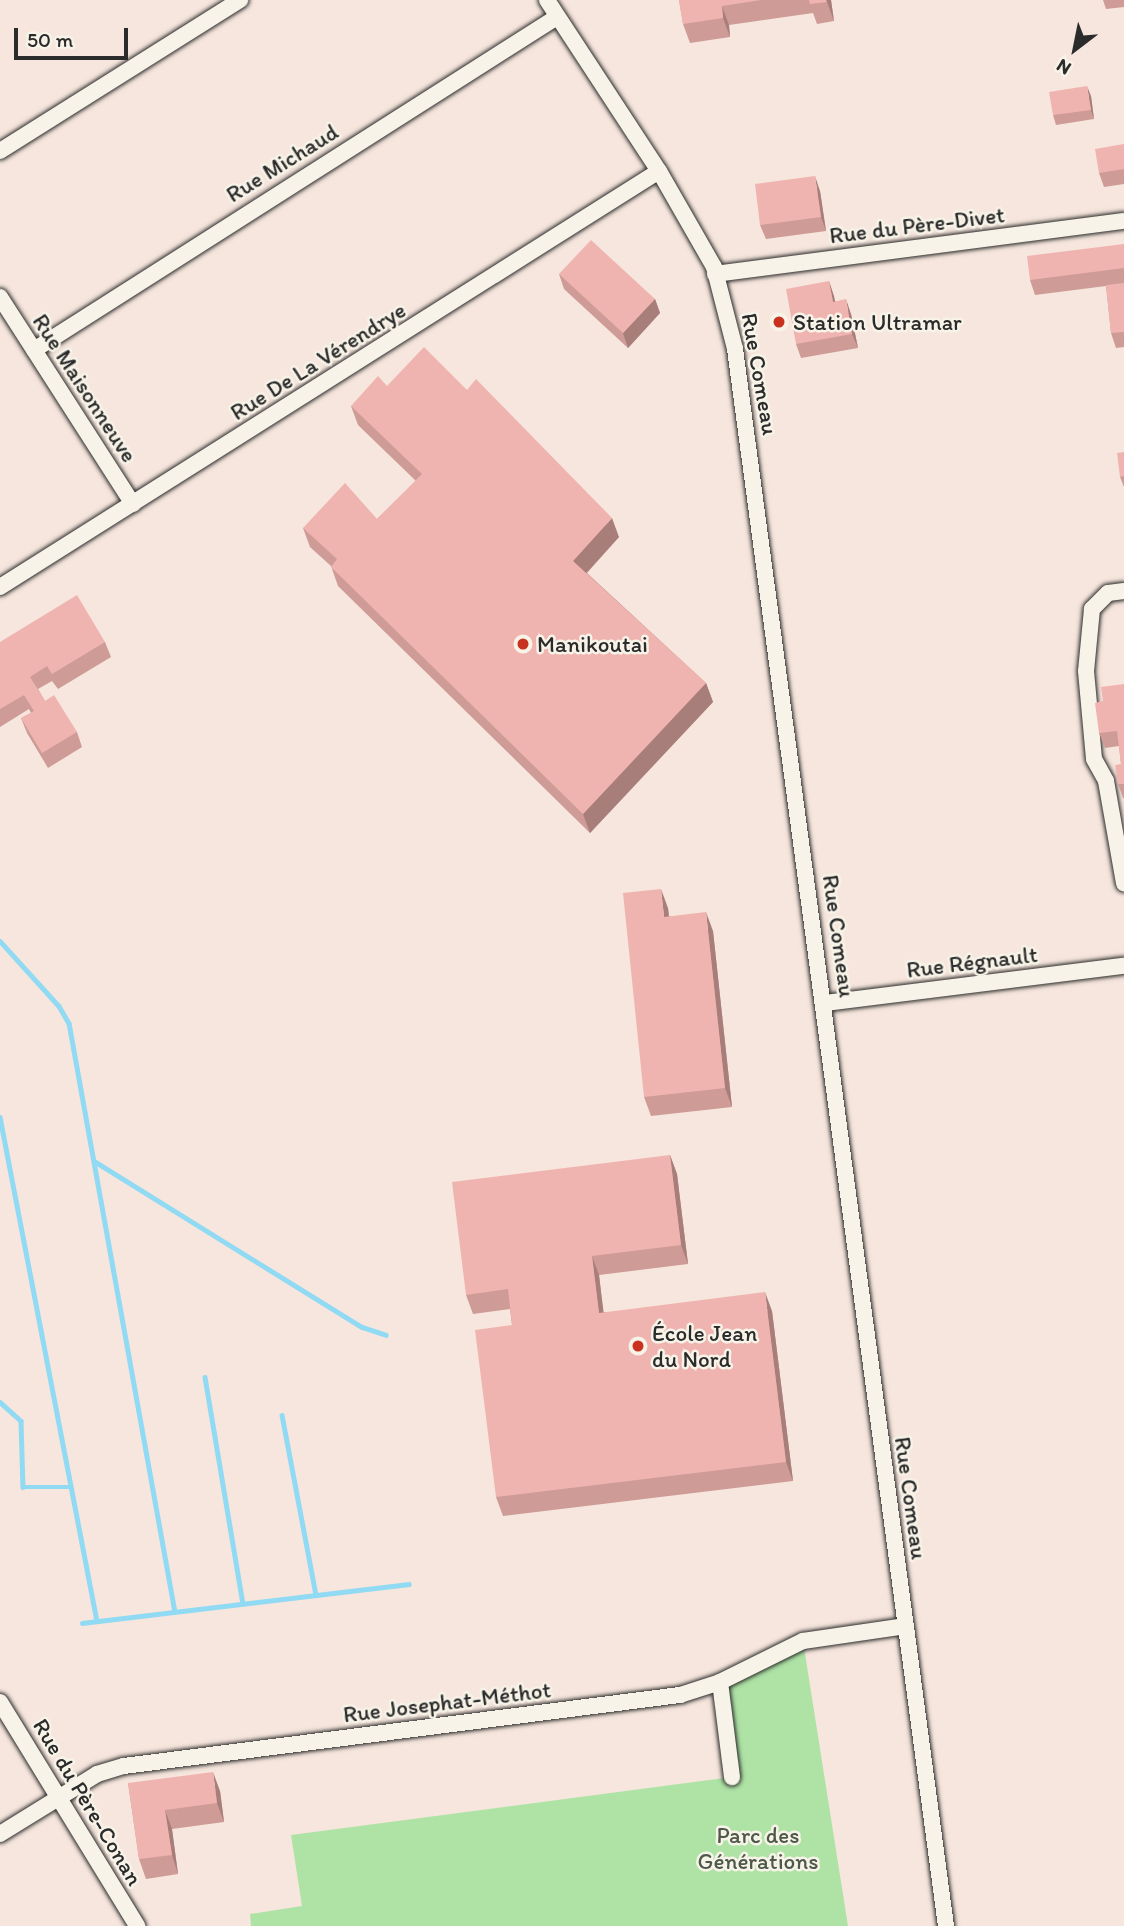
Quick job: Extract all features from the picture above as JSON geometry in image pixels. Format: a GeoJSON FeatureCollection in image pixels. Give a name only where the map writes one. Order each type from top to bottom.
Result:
{"type":"FeatureCollection","features":[{"type":"Feature","properties":{"kind":"street"},"geometry":{"type":"LineString","coordinates":[[0,150],[240,0]]}},
{"type":"Feature","properties":{"kind":"street","name":"Rue Comeau"},"geometry":{"type":"LineString","coordinates":[[547,0],[659,170],[715,274],[735,349],[825,1003],[946,1926]]}},
{"type":"Feature","properties":{"kind":"street","name":"Rue Michaud"},"geometry":{"type":"LineString","coordinates":[[34,350],[557,17]]}},
{"type":"Feature","properties":{"kind":"street","name":"Rue De La Vérendrye"},"geometry":{"type":"LineString","coordinates":[[0,587],[659,170]]}},
{"type":"Feature","properties":{"kind":"street","name":"Rue du Père-Divet"},"geometry":{"type":"LineString","coordinates":[[715,274],[1124,221]]}},
{"type":"Feature","properties":{"kind":"street","name":"Rue Maisonneuve"},"geometry":{"type":"LineString","coordinates":[[0,297],[132,505]]}},
{"type":"Feature","properties":{"kind":"street"},"geometry":{"type":"LineString","coordinates":[[1124,591],[1108,593],[1092,609],[1086,671],[1094,759],[1106,781],[1124,883]]}},
{"type":"Feature","properties":{"kind":"street","name":"Rue Régnault"},"geometry":{"type":"LineString","coordinates":[[825,1003],[1124,966]]}},
{"type":"Feature","properties":{"kind":"street","name":"Rue Josephat-Méthot"},"geometry":{"type":"LineString","coordinates":[[0,1834],[97,1774],[124,1766],[680,1695],[720,1682],[803,1641],[906,1626]]}},
{"type":"Feature","properties":{"kind":"street"},"geometry":{"type":"LineString","coordinates":[[720,1682],[732,1777]]}},
{"type":"Feature","properties":{"kind":"street","name":"Rue du Père-Conan"},"geometry":{"type":"LineString","coordinates":[[0,1702],[137,1926]]}},
{"type":"Feature","properties":{"kind":"green space","name":"Parc des Générations"},"geometry":{"type":"Polygon","coordinates":[[[803,1641],[848,1926],[251,1926],[250,1914],[302,1906],[291,1835],[732,1777],[720,1682],[803,1641]]]}},
{"type":"Feature","properties":{"kind":"building"},"geometry":{"type":"Polygon","coordinates":[[[679,0],[761,0],[722,6],[723,18],[683,24],[679,0]]]}},
{"type":"Feature","properties":{"kind":"building"},"geometry":{"type":"Polygon","coordinates":[[[809,0],[826,0],[827,2],[810,4],[809,0]]]}},
{"type":"Feature","properties":{"kind":"building"},"geometry":{"type":"Polygon","coordinates":[[[1087,86],[1091,110],[1053,115],[1049,92],[1087,86]]]}},
{"type":"Feature","properties":{"kind":"building"},"geometry":{"type":"Polygon","coordinates":[[[1124,144],[1124,169],[1099,173],[1095,149],[1124,144]]]}},
{"type":"Feature","properties":{"kind":"building"},"geometry":{"type":"Polygon","coordinates":[[[815,176],[821,217],[760,225],[755,184],[815,176]]]}},
{"type":"Feature","properties":{"kind":"building"},"geometry":{"type":"Polygon","coordinates":[[[591,240],[655,299],[623,333],[559,274],[591,240]]]}},
{"type":"Feature","properties":{"kind":"building"},"geometry":{"type":"Polygon","coordinates":[[[1124,244],[1124,268],[1030,280],[1027,256],[1124,244]]]}},
{"type":"Feature","properties":{"kind":"building"},"geometry":{"type":"Polygon","coordinates":[[[829,281],[833,302],[846,299],[852,334],[796,344],[786,289],[829,281]]]}},
{"type":"Feature","properties":{"kind":"building"},"geometry":{"type":"Polygon","coordinates":[[[1124,283],[1124,332],[1111,333],[1106,285],[1124,283]]]}},
{"type":"Feature","properties":{"kind":"building","name":"Manikoutai"},"geometry":{"type":"Polygon","coordinates":[[[424,347],[467,390],[476,379],[612,518],[573,561],[706,683],[583,814],[331,567],[337,559],[303,528],[345,483],[377,519],[422,474],[351,406],[378,376],[387,386],[424,347]]]}},
{"type":"Feature","properties":{"kind":"building"},"geometry":{"type":"Polygon","coordinates":[[[1124,452],[1124,476],[1120,477],[1117,453],[1124,452]]]}},
{"type":"Feature","properties":{"kind":"building"},"geometry":{"type":"Polygon","coordinates":[[[77,595],[105,642],[52,674],[47,666],[30,677],[45,701],[54,695],[77,732],[42,753],[21,718],[34,711],[24,695],[0,709],[0,642],[77,595]]]}},
{"type":"Feature","properties":{"kind":"building"},"geometry":{"type":"Polygon","coordinates":[[[1124,684],[1124,784],[1118,784],[1115,765],[1121,764],[1117,731],[1099,733],[1095,703],[1103,701],[1101,687],[1124,684]]]}},
{"type":"Feature","properties":{"kind":"building"},"geometry":{"type":"Polygon","coordinates":[[[661,889],[664,917],[706,912],[725,1088],[644,1097],[623,893],[661,889]]]}},
{"type":"Feature","properties":{"kind":"building","name":"École Jean du Nord"},"geometry":{"type":"Polygon","coordinates":[[[670,1155],[681,1245],[592,1256],[599,1313],[765,1292],[786,1462],[496,1497],[475,1330],[512,1325],[508,1289],[466,1295],[452,1182],[670,1155]]]}},
{"type":"Feature","properties":{"kind":"building"},"geometry":{"type":"Polygon","coordinates":[[[213,1772],[217,1803],[165,1810],[172,1855],[139,1859],[128,1783],[213,1772]]]}},
{"type":"Feature","properties":{"kind":"waterway"},"geometry":{"type":"LineString","coordinates":[[0,941],[59,1006],[69,1023],[175,1612]]}},
{"type":"Feature","properties":{"kind":"waterway"},"geometry":{"type":"LineString","coordinates":[[0,1117],[97,1621]]}},
{"type":"Feature","properties":{"kind":"waterway"},"geometry":{"type":"LineString","coordinates":[[94,1161],[362,1327],[386,1335]]}},
{"type":"Feature","properties":{"kind":"waterway"},"geometry":{"type":"LineString","coordinates":[[205,1377],[243,1603]]}},
{"type":"Feature","properties":{"kind":"waterway"},"geometry":{"type":"LineString","coordinates":[[0,1402],[21,1421],[23,1487],[71,1487]]}},
{"type":"Feature","properties":{"kind":"waterway"},"geometry":{"type":"LineString","coordinates":[[282,1415],[316,1595]]}},
{"type":"Feature","properties":{"kind":"waterway"},"geometry":{"type":"LineString","coordinates":[[82,1623],[409,1584]]}},
{"type":"Feature","properties":{"kind":"place","name":"Station Ultramar"},"geometry":{"type":"Point","coordinates":[779,322]}},
{"type":"Feature","properties":{"kind":"place","name":"Manikoutai"},"geometry":{"type":"Point","coordinates":[523,644]}},
{"type":"Feature","properties":{"kind":"place","name":"École Jean du Nord"},"geometry":{"type":"Point","coordinates":[638,1346]}}]}
